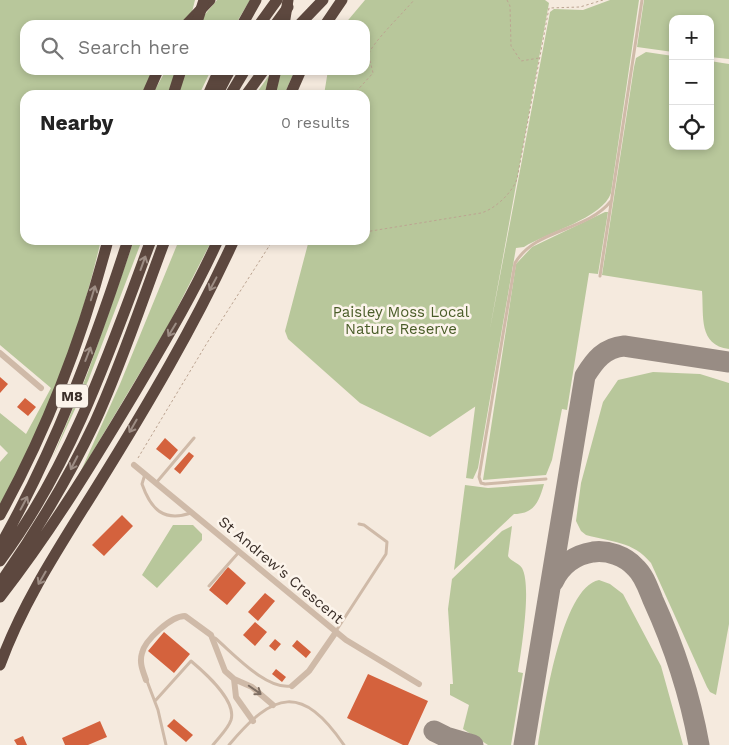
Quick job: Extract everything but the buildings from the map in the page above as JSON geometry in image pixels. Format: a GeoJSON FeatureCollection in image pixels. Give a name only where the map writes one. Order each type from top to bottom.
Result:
{"type":"FeatureCollection","features":[{"type":"Feature","properties":{"kind":"highway"},"geometry":{"type":"LineString","coordinates":[[198,20],[204,0]]}},
{"type":"Feature","properties":{"kind":"highway"},"geometry":{"type":"LineString","coordinates":[[191,20],[210,0]]}},
{"type":"Feature","properties":{"kind":"highway"},"geometry":{"type":"LineString","coordinates":[[245,20],[256,0]]}},
{"type":"Feature","properties":{"kind":"highway"},"geometry":{"type":"LineString","coordinates":[[263,20],[277,0]]}},
{"type":"Feature","properties":{"kind":"highway"},"geometry":{"type":"LineString","coordinates":[[285,20],[288,0]]}},
{"type":"Feature","properties":{"kind":"highway"},"geometry":{"type":"LineString","coordinates":[[279,20],[294,0]]}},
{"type":"Feature","properties":{"kind":"highway"},"geometry":{"type":"LineString","coordinates":[[304,20],[323,0]]}},
{"type":"Feature","properties":{"kind":"highway"},"geometry":{"type":"LineString","coordinates":[[328,20],[342,0]]}},
{"type":"Feature","properties":{"kind":"highway"},"geometry":{"type":"LineString","coordinates":[[149,90],[156,75]]}},
{"type":"Feature","properties":{"kind":"highway"},"geometry":{"type":"LineString","coordinates":[[175,90],[180,75]]}},
{"type":"Feature","properties":{"kind":"highway"},"geometry":{"type":"LineString","coordinates":[[210,90],[218,75]]}},
{"type":"Feature","properties":{"kind":"highway"},"geometry":{"type":"LineString","coordinates":[[220,90],[227,75]]}},
{"type":"Feature","properties":{"kind":"highway"},"geometry":{"type":"LineString","coordinates":[[233,90],[242,75]]}},
{"type":"Feature","properties":{"kind":"highway"},"geometry":{"type":"LineString","coordinates":[[250,90],[260,75]]}},
{"type":"Feature","properties":{"kind":"highway"},"geometry":{"type":"LineString","coordinates":[[271,90],[275,75]]}},
{"type":"Feature","properties":{"kind":"highway"},"geometry":{"type":"LineString","coordinates":[[292,90],[299,75]]}},
{"type":"Feature","properties":{"kind":"highway"},"geometry":{"type":"LineString","coordinates":[[0,515],[38,441],[72,360],[106,245]]}},
{"type":"Feature","properties":{"kind":"highway","name":"M8"},"geometry":{"type":"LineString","coordinates":[[0,546],[32,487],[57,433],[108,303],[126,245]]}},
{"type":"Feature","properties":{"kind":"highway","name":"M8"},"geometry":{"type":"LineString","coordinates":[[0,561],[36,507],[73,438],[109,353],[149,245]]}},
{"type":"Feature","properties":{"kind":"highway","name":"M8"},"geometry":{"type":"LineString","coordinates":[[0,583],[34,535],[96,420],[163,245]]}},
{"type":"Feature","properties":{"kind":"highway","name":"M8"},"geometry":{"type":"LineString","coordinates":[[130,333],[168,245]]}},
{"type":"Feature","properties":{"kind":"highway"},"geometry":{"type":"LineString","coordinates":[[0,597],[42,542],[92,465],[177,321],[215,245]]}},
{"type":"Feature","properties":{"kind":"highway"},"geometry":{"type":"LineString","coordinates":[[0,665],[15,628],[38,584],[167,368],[232,245]]}},
{"type":"Feature","properties":{"kind":"street"},"geometry":{"type":"LineString","coordinates":[[0,353],[41,388]]}},
{"type":"Feature","properties":{"kind":"street","name":"St Andrew's Crescent"},"geometry":{"type":"LineString","coordinates":[[134,465],[336,632],[419,684]]}},
{"type":"Feature","properties":{"kind":"street"},"geometry":{"type":"LineString","coordinates":[[146,680],[141,664],[142,651],[161,628],[171,620],[185,616],[211,635],[221,664],[234,679],[252,687],[273,704]]}},
{"type":"Feature","properties":{"kind":"street"},"geometry":{"type":"LineString","coordinates":[[292,686],[309,671],[336,632]]}},
{"type":"Feature","properties":{"kind":"street"},"geometry":{"type":"LineString","coordinates":[[234,679],[236,697],[253,721]]}},
{"type":"Feature","properties":{"kind":"lane"},"geometry":{"type":"LineString","coordinates":[[600,276],[642,0]]}},
{"type":"Feature","properties":{"kind":"lane"},"geometry":{"type":"LineString","coordinates":[[546,480],[485,484],[480,483],[479,477],[515,263],[525,249],[599,213],[611,201]]}},
{"type":"Feature","properties":{"kind":"lane"},"geometry":{"type":"LineString","coordinates":[[156,483],[194,438]]}},
{"type":"Feature","properties":{"kind":"lane"},"geometry":{"type":"LineString","coordinates":[[145,474],[142,484],[155,508],[169,516],[178,518],[192,513]]}},
{"type":"Feature","properties":{"kind":"lane"},"geometry":{"type":"LineString","coordinates":[[336,632],[386,554],[387,542],[364,525],[359,524]]}},
{"type":"Feature","properties":{"kind":"lane"},"geometry":{"type":"LineString","coordinates":[[209,586],[240,551]]}},
{"type":"Feature","properties":{"kind":"lane"},"geometry":{"type":"LineString","coordinates":[[211,635],[269,683],[282,688],[292,686]]}},
{"type":"Feature","properties":{"kind":"lane"},"geometry":{"type":"LineString","coordinates":[[155,702],[192,661],[220,686],[231,712],[231,720],[213,745]]}},
{"type":"Feature","properties":{"kind":"lane"},"geometry":{"type":"LineString","coordinates":[[146,680],[155,702],[166,745]]}},
{"type":"Feature","properties":{"kind":"lane"},"geometry":{"type":"LineString","coordinates":[[229,745],[273,704],[287,701],[299,702],[328,722],[344,745]]}},
{"type":"Feature","properties":{"kind":"path"},"geometry":{"type":"LineString","coordinates":[[370,52],[385,29],[395,23],[414,0]]}},
{"type":"Feature","properties":{"kind":"path"},"geometry":{"type":"LineString","coordinates":[[507,0],[510,6],[511,46],[521,61],[540,58]]}},
{"type":"Feature","properties":{"kind":"path"},"geometry":{"type":"LineString","coordinates":[[370,231],[481,213],[495,206],[512,188],[517,179],[549,8],[580,7],[603,0]]}},
{"type":"Feature","properties":{"kind":"path"},"geometry":{"type":"LineString","coordinates":[[358,90],[373,73],[370,59]]}},
{"type":"Feature","properties":{"kind":"path"},"geometry":{"type":"LineString","coordinates":[[134,465],[207,343],[270,245]]}},
{"type":"Feature","properties":{"kind":"green space"},"geometry":{"type":"Polygon","coordinates":[[[0,0],[195,0],[192,12],[185,20],[20,20],[20,75],[153,75],[147,90],[20,90],[20,245],[100,245],[83,309],[60,376],[33,441],[0,504],[0,462],[8,453],[0,445],[0,413],[26,434],[51,388],[0,345],[0,0]]]}},
{"type":"Feature","properties":{"kind":"green space"},"geometry":{"type":"Polygon","coordinates":[[[217,0],[250,0],[238,20],[200,20],[217,0]]]}},
{"type":"Feature","properties":{"kind":"green space","name":"Paisley Moss Local Nature Reserve"},"geometry":{"type":"Polygon","coordinates":[[[365,0],[545,0],[549,3],[476,406],[430,437],[360,403],[288,339],[285,331],[308,245],[370,245],[370,90],[325,90],[327,75],[370,75],[370,20],[348,20],[365,0]]]}},
{"type":"Feature","properties":{"kind":"green space"},"geometry":{"type":"Polygon","coordinates":[[[610,0],[639,0],[611,193],[606,202],[586,217],[524,247],[516,248],[478,468],[473,479],[466,478],[475,408],[550,12],[554,9],[583,10],[610,0]]]}},
{"type":"Feature","properties":{"kind":"green space"},"geometry":{"type":"Polygon","coordinates":[[[644,0],[729,0],[729,59],[714,57],[714,15],[669,15],[669,51],[637,47],[644,0]]]}},
{"type":"Feature","properties":{"kind":"green space"},"geometry":{"type":"Polygon","coordinates":[[[646,52],[669,55],[669,150],[714,150],[714,62],[729,64],[729,349],[712,342],[707,335],[703,319],[702,291],[602,275],[636,58],[646,52]]]}},
{"type":"Feature","properties":{"kind":"green space"},"geometry":{"type":"Polygon","coordinates":[[[163,75],[209,75],[201,90],[155,90],[163,75]]]}},
{"type":"Feature","properties":{"kind":"green space"},"geometry":{"type":"Polygon","coordinates":[[[269,75],[293,75],[286,90],[259,90],[269,75]]]}},
{"type":"Feature","properties":{"kind":"green space"},"geometry":{"type":"Polygon","coordinates":[[[608,212],[598,274],[589,273],[567,410],[562,409],[552,460],[546,475],[483,480],[516,264],[532,247],[608,212]]]}},
{"type":"Feature","properties":{"kind":"green space"},"geometry":{"type":"Polygon","coordinates":[[[132,245],[140,245],[88,381],[52,459],[88,372],[132,245]]]}},
{"type":"Feature","properties":{"kind":"green space"},"geometry":{"type":"Polygon","coordinates":[[[177,245],[209,245],[169,324],[80,473],[120,384],[177,245]]]}},
{"type":"Feature","properties":{"kind":"green space"},"geometry":{"type":"Polygon","coordinates":[[[653,372],[700,374],[729,383],[729,624],[716,695],[710,692],[707,687],[651,563],[637,550],[629,546],[586,535],[581,531],[576,521],[581,483],[603,402],[618,380],[653,372]]]}},
{"type":"Feature","properties":{"kind":"green space"},"geometry":{"type":"Polygon","coordinates":[[[544,484],[535,506],[526,512],[514,514],[454,570],[465,485],[488,488],[544,484]]]}},
{"type":"Feature","properties":{"kind":"green space"},"geometry":{"type":"Polygon","coordinates":[[[173,525],[193,525],[202,534],[202,540],[157,588],[142,575],[173,525]]]}},
{"type":"Feature","properties":{"kind":"green space"},"geometry":{"type":"Polygon","coordinates":[[[512,526],[508,556],[522,568],[526,589],[525,619],[518,672],[523,673],[511,745],[488,745],[463,729],[469,705],[450,695],[450,684],[453,684],[448,609],[452,579],[502,531],[512,526]]]}},
{"type":"Feature","properties":{"kind":"green space"},"geometry":{"type":"Polygon","coordinates":[[[599,580],[610,584],[623,594],[661,666],[683,745],[538,745],[556,652],[565,626],[574,604],[586,588],[599,580]]]}},
{"type":"Feature","properties":{"kind":"taxiway"},"geometry":{"type":"LineString","coordinates":[[524,745],[585,376],[592,365],[606,352],[624,346],[729,362]]}},
{"type":"Feature","properties":{"kind":"taxiway"},"geometry":{"type":"LineString","coordinates":[[553,582],[564,566],[574,558],[593,552],[616,555],[631,563],[638,570],[668,635],[686,689],[699,745]]}},
{"type":"Feature","properties":{"kind":"taxiway"},"geometry":{"type":"LineString","coordinates":[[434,731],[446,737],[473,745]]}}]}
